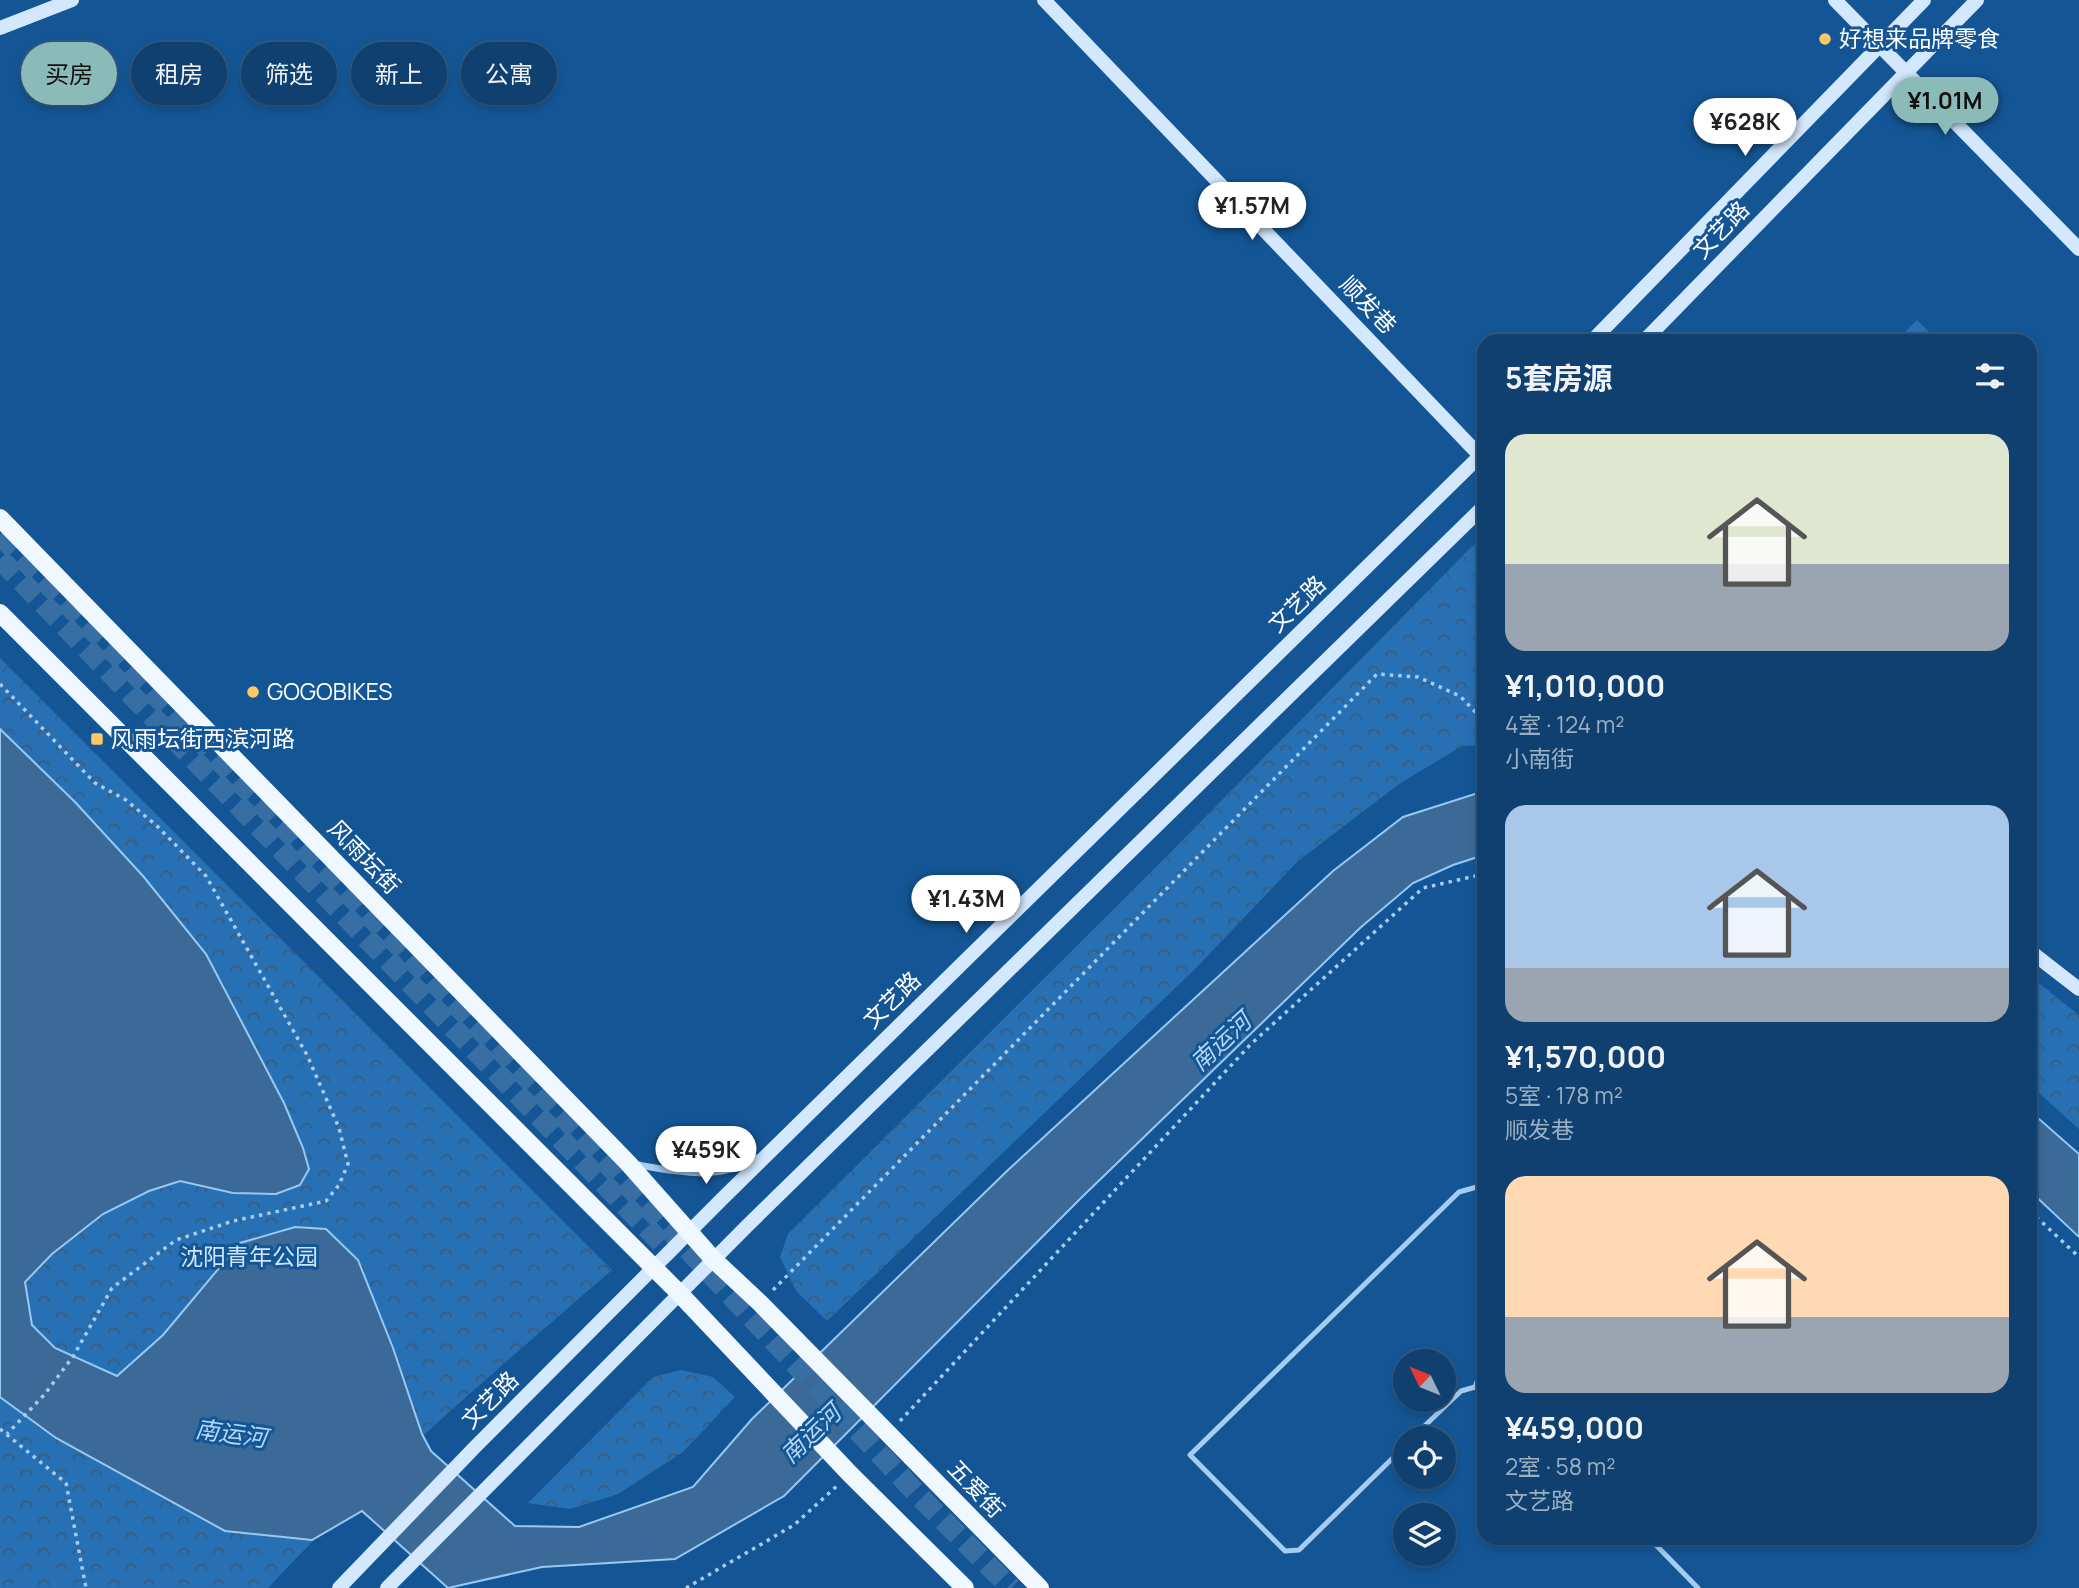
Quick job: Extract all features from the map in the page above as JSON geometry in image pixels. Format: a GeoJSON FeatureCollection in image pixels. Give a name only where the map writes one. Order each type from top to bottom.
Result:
{"type":"FeatureCollection","features":[{"type":"Feature","properties":{"kind":"main road"},"geometry":{"type":"LineString","coordinates":[[0,28],[72,0]]}},
{"type":"Feature","properties":{"kind":"main road","name":"顺发巷"},"geometry":{"type":"LineString","coordinates":[[1044,0],[1477,450]]}},
{"type":"Feature","properties":{"kind":"main road"},"geometry":{"type":"LineString","coordinates":[[1835,0],[2079,249]]}},
{"type":"Feature","properties":{"kind":"main road","name":"文艺路"},"geometry":{"type":"LineString","coordinates":[[1599,334],[1924,0]]}},
{"type":"Feature","properties":{"kind":"main road","name":"文艺路"},"geometry":{"type":"LineString","coordinates":[[1651,334],[1977,0]]}},
{"type":"Feature","properties":{"kind":"main road","name":"文艺路"},"geometry":{"type":"LineString","coordinates":[[344,1583],[476,1446],[774,1147],[1477,462]]}},
{"type":"Feature","properties":{"kind":"main road"},"geometry":{"type":"LineString","coordinates":[[387,1588],[680,1294],[1477,513]]}},
{"type":"Feature","properties":{"kind":"main road","name":"风雨坛街"},"geometry":{"type":"LineString","coordinates":[[0,519],[628,1163],[714,1261],[788,1333]]}},
{"type":"Feature","properties":{"kind":"main road"},"geometry":{"type":"LineString","coordinates":[[0,613],[680,1294],[845,1469],[965,1588]]}},
{"type":"Feature","properties":{"kind":"main road"},"geometry":{"type":"LineString","coordinates":[[2037,956],[2079,989]]}},
{"type":"Feature","properties":{"kind":"main road","name":"五爱街"},"geometry":{"type":"LineString","coordinates":[[788,1333],[1040,1588]]}},
{"type":"Feature","properties":{"kind":"street"},"geometry":{"type":"LineString","coordinates":[[628,1163],[678,1172],[720,1173],[752,1161],[774,1147]]}},
{"type":"Feature","properties":{"kind":"lane"},"geometry":{"type":"LineString","coordinates":[[1393,1458],[1299,1550],[1285,1551],[1190,1455],[1459,1192],[1477,1187]]}},
{"type":"Feature","properties":{"kind":"lane"},"geometry":{"type":"LineString","coordinates":[[1425,1426],[1461,1391],[1475,1387],[1477,1382]]}},
{"type":"Feature","properties":{"kind":"lane"},"geometry":{"type":"LineString","coordinates":[[1656,1545],[1698,1588]]}},
{"type":"Feature","properties":{"kind":"path"},"geometry":{"type":"LineString","coordinates":[[760,1303],[1377,674],[1418,677],[1460,696],[1477,714]]}},
{"type":"Feature","properties":{"kind":"path"},"geometry":{"type":"LineString","coordinates":[[0,684],[95,783],[126,800],[157,826],[206,876],[307,1055],[339,1128],[348,1164],[338,1185],[326,1201],[233,1221],[176,1240],[112,1288],[74,1355],[46,1394],[7,1434]]}},
{"type":"Feature","properties":{"kind":"path"},"geometry":{"type":"LineString","coordinates":[[883,1429],[1251,1044],[1423,888],[1477,876]]}},
{"type":"Feature","properties":{"kind":"path"},"geometry":{"type":"LineString","coordinates":[[2037,1218],[2079,1257]]}},
{"type":"Feature","properties":{"kind":"path"},"geometry":{"type":"LineString","coordinates":[[0,1429],[66,1483],[86,1588]]}},
{"type":"Feature","properties":{"kind":"path"},"geometry":{"type":"LineString","coordinates":[[685,1588],[794,1525],[845,1469]]}},
{"type":"Feature","properties":{"kind":"green space"},"geometry":{"type":"Polygon","coordinates":[[[1917,320],[1931,334],[1903,334],[1917,320]]]}},
{"type":"Feature","properties":{"kind":"green space"},"geometry":{"type":"Polygon","coordinates":[[[1477,541],[1477,745],[1462,746],[1399,784],[1297,862],[1195,969],[827,1321],[796,1291],[780,1257],[788,1234],[1168,855],[1477,541]]]}},
{"type":"Feature","properties":{"kind":"green space","name":"沈阳青年公园"},"geometry":{"type":"Polygon","coordinates":[[[0,658],[612,1270],[393,1464],[268,1588],[0,1588],[0,658]]]}},
{"type":"Feature","properties":{"kind":"green space"},"geometry":{"type":"Polygon","coordinates":[[[2037,982],[2079,1015],[2079,1129],[2037,1091],[2037,982]]]}},
{"type":"Feature","properties":{"kind":"green space"},"geometry":{"type":"Polygon","coordinates":[[[681,1370],[713,1377],[735,1397],[683,1452],[618,1494],[570,1509],[528,1503],[653,1377],[681,1370]]]}},
{"type":"Feature","properties":{"kind":"water","name":"南运河"},"geometry":{"type":"Polygon","coordinates":[[[0,729],[75,802],[143,876],[206,954],[284,1103],[309,1169],[300,1185],[276,1194],[233,1193],[180,1181],[149,1191],[103,1214],[52,1254],[25,1282],[32,1325],[55,1348],[117,1376],[163,1335],[240,1243],[295,1227],[326,1229],[358,1260],[393,1348],[422,1434],[431,1451],[515,1526],[579,1527],[693,1487],[752,1419],[1008,1170],[1333,871],[1403,817],[1477,793],[1477,857],[1413,883],[1360,928],[1081,1198],[784,1496],[675,1559],[542,1567],[448,1588],[362,1511],[312,1540],[225,1531],[56,1438],[0,1397],[0,729]]]}},
{"type":"Feature","properties":{"kind":"water"},"geometry":{"type":"Polygon","coordinates":[[[2037,1117],[2079,1154],[2079,1237],[2037,1198],[2037,1117]]]}},
{"type":"Feature","properties":{"kind":"tunnel"},"geometry":{"type":"LineString","coordinates":[[0,535],[526,1077],[919,1496],[1011,1588]]}},
{"type":"Feature","properties":{"kind":"tunnel"},"geometry":{"type":"LineString","coordinates":[[0,559],[675,1257]]}},
{"type":"Feature","properties":{"kind":"place","name":"好想来品牌零食"},"geometry":{"type":"Point","coordinates":[1825,39]}},
{"type":"Feature","properties":{"kind":"place","name":"GOGOBIKES"},"geometry":{"type":"Point","coordinates":[253,692]}},
{"type":"Feature","properties":{"kind":"place","name":"风雨坛街西滨河路"},"geometry":{"type":"Point","coordinates":[97,739]}}]}
